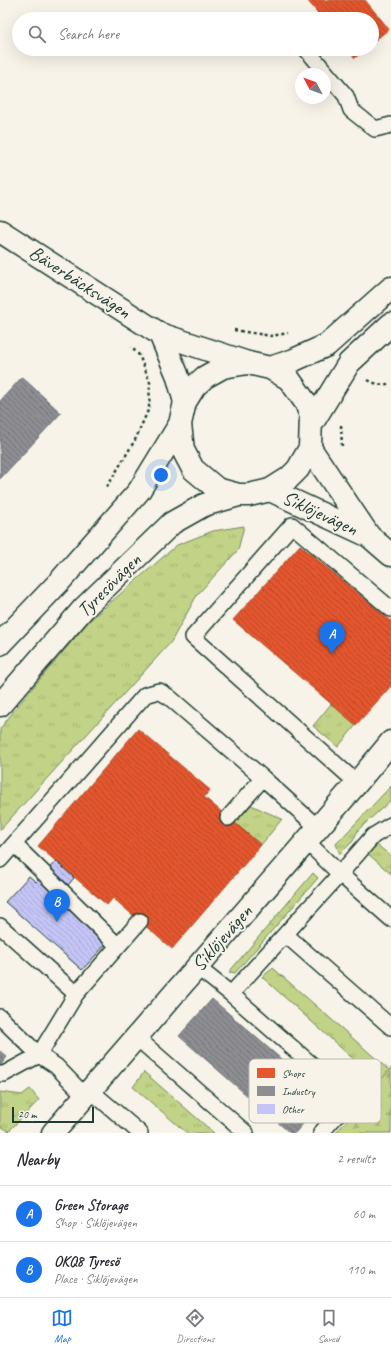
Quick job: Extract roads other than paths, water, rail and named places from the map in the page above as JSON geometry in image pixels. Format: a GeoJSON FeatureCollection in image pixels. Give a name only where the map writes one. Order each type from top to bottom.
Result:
{"type":"FeatureCollection","features":[{"type":"Feature","properties":{"kind":"main road","name":"Bäverbäcksvägen"},"geometry":{"type":"LineString","coordinates":[[0,230],[160,334],[248,363]]}},
{"type":"Feature","properties":{"kind":"main road"},"geometry":{"type":"LineString","coordinates":[[270,368],[294,360],[327,345],[391,288]]}},
{"type":"Feature","properties":{"kind":"main road","name":"Tyresövägen"},"geometry":{"type":"LineString","coordinates":[[311,425],[349,363],[391,324]]}},
{"type":"Feature","properties":{"kind":"main road"},"geometry":{"type":"LineString","coordinates":[[160,334],[177,374],[185,402]]}},
{"type":"Feature","properties":{"kind":"main road","name":"Tyresövägen"},"geometry":{"type":"LineString","coordinates":[[0,644],[60,581],[139,491],[180,424],[185,402],[195,386],[205,377],[223,367],[248,363],[270,368],[289,379],[306,403],[311,425],[310,448],[298,469],[289,478],[270,490],[249,495],[239,495],[204,505],[172,523],[84,608],[0,705]]}},
{"type":"Feature","properties":{"kind":"main road","name":"Tyresövägen"},"geometry":{"type":"LineString","coordinates":[[180,424],[183,450],[193,469],[217,488],[239,495]]}},
{"type":"Feature","properties":{"kind":"main road","name":"Siklöjevägen"},"geometry":{"type":"LineString","coordinates":[[310,448],[369,536],[391,555]]}},
{"type":"Feature","properties":{"kind":"main road","name":"Siklöjevägen"},"geometry":{"type":"LineString","coordinates":[[270,490],[369,536]]}},
{"type":"Feature","properties":{"kind":"main road","name":"Siklöjevägen"},"geometry":{"type":"LineString","coordinates":[[53,1133],[391,742]]}},
{"type":"Feature","properties":{"kind":"lane"},"geometry":{"type":"LineString","coordinates":[[312,56],[346,96],[351,110],[375,129],[391,125]]}},
{"type":"Feature","properties":{"kind":"lane"},"geometry":{"type":"LineString","coordinates":[[358,782],[193,637],[292,525],[391,609]]}},
{"type":"Feature","properties":{"kind":"lane"},"geometry":{"type":"LineString","coordinates":[[0,860],[145,695],[159,691],[169,697],[263,778],[312,834],[340,874],[391,919]]}},
{"type":"Feature","properties":{"kind":"lane"},"geometry":{"type":"LineString","coordinates":[[228,818],[263,778]]}},
{"type":"Feature","properties":{"kind":"lane"},"geometry":{"type":"LineString","coordinates":[[231,994],[373,836],[391,825]]}},
{"type":"Feature","properties":{"kind":"lane"},"geometry":{"type":"LineString","coordinates":[[14,844],[118,946]]}},
{"type":"Feature","properties":{"kind":"lane"},"geometry":{"type":"LineString","coordinates":[[0,1074],[4,1074],[39,1055],[76,994],[140,921]]}},
{"type":"Feature","properties":{"kind":"lane"},"geometry":{"type":"LineString","coordinates":[[0,926],[76,994]]}},
{"type":"Feature","properties":{"kind":"lane"},"geometry":{"type":"LineString","coordinates":[[286,934],[391,1027]]}},
{"type":"Feature","properties":{"kind":"lane"},"geometry":{"type":"LineString","coordinates":[[197,967],[231,994],[306,1059]]}},
{"type":"Feature","properties":{"kind":"lane"},"geometry":{"type":"LineString","coordinates":[[0,1017],[39,1055],[56,1066],[140,1133]]}},
{"type":"Feature","properties":{"kind":"lane"},"geometry":{"type":"LineString","coordinates":[[136,1037],[246,1133]]}},
{"type":"Feature","properties":{"kind":"lane"},"geometry":{"type":"LineString","coordinates":[[321,1133],[330,1123]]}},
{"type":"Feature","properties":{"kind":"place","name":"Green Storage"},"geometry":{"type":"Point","coordinates":[332,654]}},
{"type":"Feature","properties":{"kind":"place","name":"OKQ8 Tyresö"},"geometry":{"type":"Point","coordinates":[57,922]}}]}
